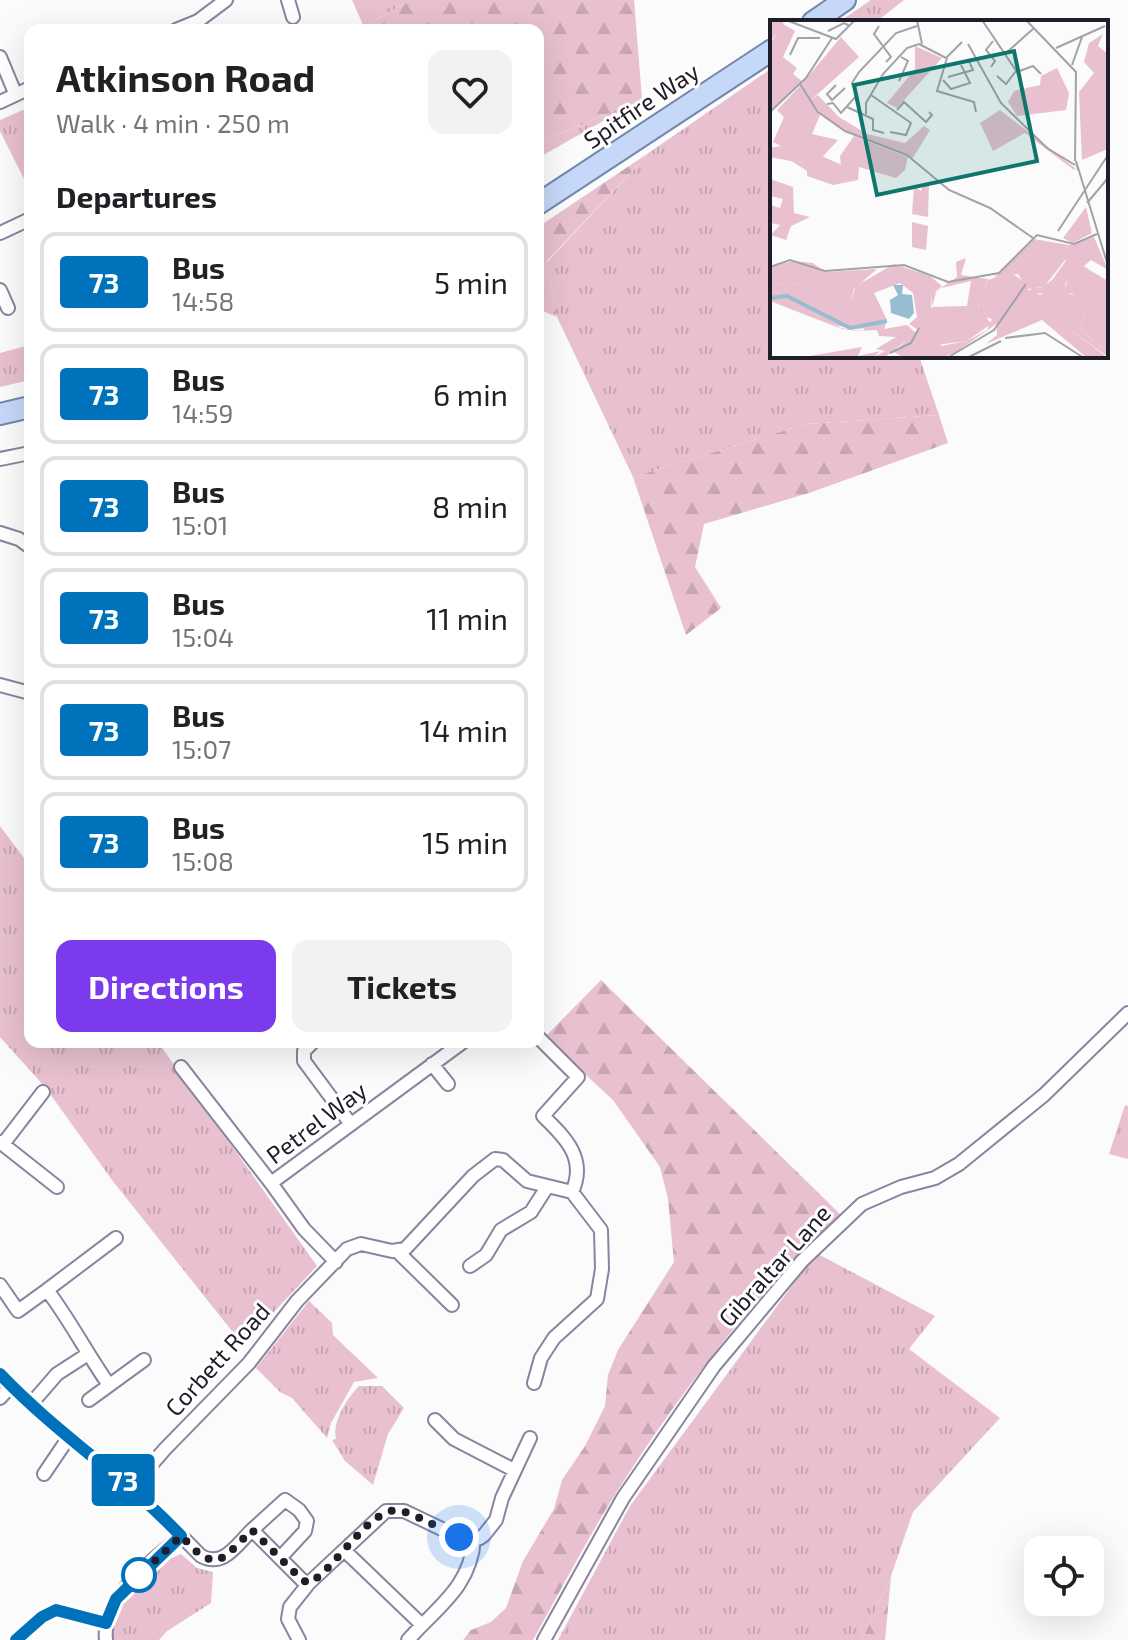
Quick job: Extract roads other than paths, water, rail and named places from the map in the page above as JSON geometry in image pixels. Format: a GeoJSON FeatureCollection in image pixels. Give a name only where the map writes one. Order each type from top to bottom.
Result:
{"type":"FeatureCollection","features":[{"type":"Feature","properties":{"kind":"main road"},"geometry":{"type":"LineString","coordinates":[[816,20],[845,0]]}},
{"type":"Feature","properties":{"kind":"main road","name":"Spitfire Way"},"geometry":{"type":"LineString","coordinates":[[544,200],[770,51]]}},
{"type":"Feature","properties":{"kind":"main road"},"geometry":{"type":"LineString","coordinates":[[0,414],[24,408]]}},
{"type":"Feature","properties":{"kind":"street"},"geometry":{"type":"LineString","coordinates":[[202,24],[226,0]]}},
{"type":"Feature","properties":{"kind":"street"},"geometry":{"type":"LineString","coordinates":[[285,0],[293,17]]}},
{"type":"Feature","properties":{"kind":"street"},"geometry":{"type":"LineString","coordinates":[[0,57],[15,93]]}},
{"type":"Feature","properties":{"kind":"street"},"geometry":{"type":"LineString","coordinates":[[0,102],[24,90]]}},
{"type":"Feature","properties":{"kind":"street"},"geometry":{"type":"LineString","coordinates":[[0,233],[24,222]]}},
{"type":"Feature","properties":{"kind":"street"},"geometry":{"type":"LineString","coordinates":[[0,459],[24,454]]}},
{"type":"Feature","properties":{"kind":"street"},"geometry":{"type":"LineString","coordinates":[[0,533],[24,543]]}},
{"type":"Feature","properties":{"kind":"street"},"geometry":{"type":"LineString","coordinates":[[0,685],[24,691]]}},
{"type":"Feature","properties":{"kind":"street","name":"Gibraltar Lane"},"geometry":{"type":"LineString","coordinates":[[544,1640],[639,1474],[714,1366],[802,1261],[862,1204],[901,1187],[935,1178],[959,1164],[1044,1095],[1128,1013]]}},
{"type":"Feature","properties":{"kind":"street"},"geometry":{"type":"LineString","coordinates":[[544,1042],[582,1073],[543,1116],[567,1139],[573,1150],[577,1176],[572,1192]]}},
{"type":"Feature","properties":{"kind":"street"},"geometry":{"type":"LineString","coordinates":[[307,1048],[304,1061],[350,1123]]}},
{"type":"Feature","properties":{"kind":"street","name":"Petrel Way"},"geometry":{"type":"LineString","coordinates":[[336,1262],[304,1229],[271,1183],[455,1048]]}},
{"type":"Feature","properties":{"kind":"street"},"geometry":{"type":"LineString","coordinates":[[432,1064],[448,1084]]}},
{"type":"Feature","properties":{"kind":"street"},"geometry":{"type":"LineString","coordinates":[[181,1067],[199,1084],[271,1183]]}},
{"type":"Feature","properties":{"kind":"street"},"geometry":{"type":"LineString","coordinates":[[43,1092],[2,1143],[57,1187]]}},
{"type":"Feature","properties":{"kind":"street"},"geometry":{"type":"LineString","coordinates":[[452,1305],[398,1252],[405,1249],[473,1176],[492,1160],[503,1160],[527,1181],[572,1192],[601,1230],[599,1292],[594,1303],[559,1332],[549,1345],[541,1358],[534,1383]]}},
{"type":"Feature","properties":{"kind":"street"},"geometry":{"type":"LineString","coordinates":[[470,1266],[486,1255],[501,1230],[531,1212],[547,1187]]}},
{"type":"Feature","properties":{"kind":"street"},"geometry":{"type":"LineString","coordinates":[[0,1285],[18,1311],[116,1238]]}},
{"type":"Feature","properties":{"kind":"street","name":"Corbett Road"},"geometry":{"type":"LineString","coordinates":[[132,1487],[257,1354],[297,1301],[347,1249],[361,1244],[398,1252]]}},
{"type":"Feature","properties":{"kind":"street"},"geometry":{"type":"LineString","coordinates":[[47,1290],[69,1319],[75,1334],[109,1385]]}},
{"type":"Feature","properties":{"kind":"street"},"geometry":{"type":"LineString","coordinates":[[31,1404],[57,1374],[88,1354]]}},
{"type":"Feature","properties":{"kind":"street"},"geometry":{"type":"LineString","coordinates":[[89,1400],[144,1360]]}},
{"type":"Feature","properties":{"kind":"street"},"geometry":{"type":"LineString","coordinates":[[0,1374],[69,1437],[132,1487],[201,1556],[215,1561],[226,1556],[285,1500],[299,1510],[307,1521],[305,1531],[280,1558]]}},
{"type":"Feature","properties":{"kind":"street"},"geometry":{"type":"LineString","coordinates":[[0,1398],[11,1386]]}},
{"type":"Feature","properties":{"kind":"street"},"geometry":{"type":"LineString","coordinates":[[435,1420],[454,1439],[514,1470]]}},
{"type":"Feature","properties":{"kind":"street"},"geometry":{"type":"LineString","coordinates":[[44,1474],[69,1437]]}},
{"type":"Feature","properties":{"kind":"street"},"geometry":{"type":"LineString","coordinates":[[299,1640],[289,1624],[288,1615],[293,1602],[377,1517],[392,1510],[404,1511],[459,1537],[474,1539],[480,1538],[494,1526],[514,1470],[530,1438]]}},
{"type":"Feature","properties":{"kind":"street"},"geometry":{"type":"LineString","coordinates":[[444,1451],[454,1439]]}},
{"type":"Feature","properties":{"kind":"street"},"geometry":{"type":"LineString","coordinates":[[252,1530],[302,1580],[309,1583]]}},
{"type":"Feature","properties":{"kind":"street"},"geometry":{"type":"LineString","coordinates":[[106,1640],[106,1623],[116,1599],[181,1536]]}},
{"type":"Feature","properties":{"kind":"street"},"geometry":{"type":"LineString","coordinates":[[408,1640],[461,1584],[470,1563],[474,1539]]}},
{"type":"Feature","properties":{"kind":"street"},"geometry":{"type":"LineString","coordinates":[[345,1551],[421,1624]]}},
{"type":"Feature","properties":{"kind":"street"},"geometry":{"type":"LineString","coordinates":[[16,1640],[42,1617],[56,1610],[106,1623]]}}]}
